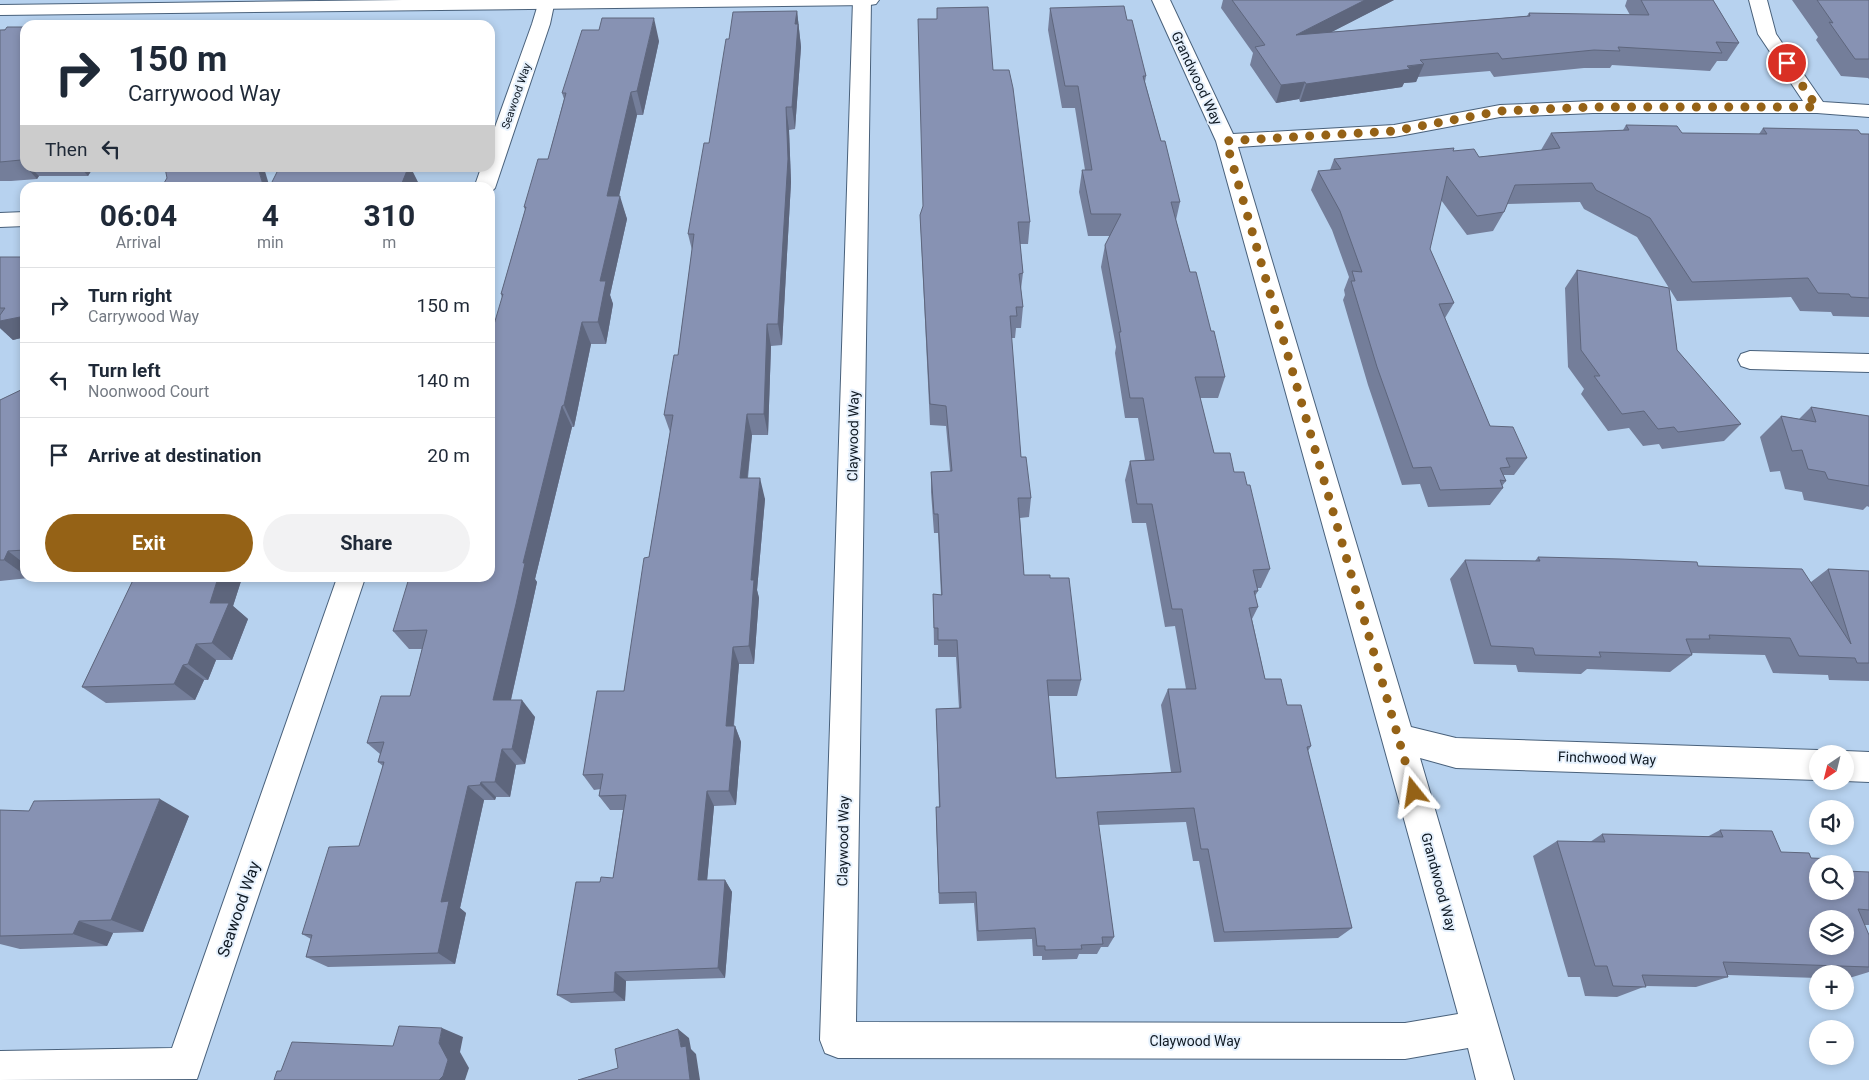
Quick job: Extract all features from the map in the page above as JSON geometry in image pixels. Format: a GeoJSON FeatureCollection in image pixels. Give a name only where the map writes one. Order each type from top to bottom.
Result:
{"type":"FeatureCollection","features":[{"type":"Feature","properties":{"kind":"street","name":"Claywood Way"},"geometry":{"type":"LineString","coordinates":[[862,0],[838,1040],[1405,1041],[1480,1028]]}},
{"type":"Feature","properties":{"kind":"street"},"geometry":{"type":"LineString","coordinates":[[0,10],[870,0]]}},
{"type":"Feature","properties":{"kind":"street","name":"Grandwood Way"},"geometry":{"type":"LineString","coordinates":[[1161,0],[1226,141],[1399,738],[1495,1080]]}},
{"type":"Feature","properties":{"kind":"street"},"geometry":{"type":"LineString","coordinates":[[1758,0],[1768,34],[1817,107]]}},
{"type":"Feature","properties":{"kind":"street","name":"Seawood Way"},"geometry":{"type":"LineString","coordinates":[[495,156],[541,24],[545,5]]}},
{"type":"Feature","properties":{"kind":"street"},"geometry":{"type":"LineString","coordinates":[[1226,141],[1394,131],[1500,111],[1593,107],[1817,107],[1869,111]]}},
{"type":"Feature","properties":{"kind":"street"},"geometry":{"type":"LineString","coordinates":[[0,220],[20,219]]}},
{"type":"Feature","properties":{"kind":"street"},"geometry":{"type":"LineString","coordinates":[[1750,360],[1869,364]]}},
{"type":"Feature","properties":{"kind":"street","name":"Seawood Way"},"geometry":{"type":"LineString","coordinates":[[0,1069],[184,1066],[350,582]]}},
{"type":"Feature","properties":{"kind":"street","name":"Finchwood Way"},"geometry":{"type":"LineString","coordinates":[[1399,738],[1456,753],[1809,765]]}},
{"type":"Feature","properties":{"kind":"street"},"geometry":{"type":"LineString","coordinates":[[1854,766],[1869,767]]}},
{"type":"Feature","properties":{"kind":"building"},"geometry":{"type":"Polygon","coordinates":[[[1232,0],[1365,0],[1296,35],[1530,16],[1529,13],[1649,15],[1641,0],[1713,0],[1739,43],[1716,42],[1722,53],[1618,47],[1620,51],[1594,50],[1502,59],[1498,53],[1420,60],[1424,64],[1407,66],[1410,69],[1306,84],[1305,82],[1281,85],[1255,47],[1265,45],[1232,0]]]}},
{"type":"Feature","properties":{"kind":"building"},"geometry":{"type":"Polygon","coordinates":[[[1817,0],[1869,0],[1869,59],[1855,59],[1829,22],[1833,23],[1817,0]]]}},
{"type":"Feature","properties":{"kind":"building"},"geometry":{"type":"Polygon","coordinates":[[[1124,6],[1127,20],[1132,20],[1146,76],[1143,76],[1161,141],[1165,141],[1180,202],[1171,202],[1190,272],[1196,272],[1211,331],[1214,331],[1225,377],[1195,377],[1214,453],[1230,453],[1234,472],[1244,472],[1247,485],[1250,485],[1270,569],[1253,570],[1258,591],[1254,591],[1258,607],[1249,608],[1265,679],[1281,679],[1287,705],[1301,705],[1311,746],[1307,747],[1352,928],[1224,932],[1208,849],[1201,849],[1194,808],[1097,812],[1114,937],[1102,937],[1103,944],[1081,945],[1082,949],[1045,950],[1045,946],[1037,946],[1035,928],[978,931],[976,892],[939,893],[936,807],[940,807],[936,709],[961,708],[957,640],[938,640],[938,628],[934,628],[933,594],[942,595],[938,514],[934,514],[931,472],[952,471],[946,406],[930,404],[920,215],[923,206],[918,19],[937,19],[937,8],[988,7],[993,70],[1009,70],[1013,88],[1030,222],[1018,222],[1023,273],[1019,274],[1023,307],[1016,307],[1017,316],[1010,316],[1021,457],[1026,457],[1031,498],[1018,498],[1024,575],[1050,575],[1050,578],[1069,578],[1081,680],[1047,680],[1056,778],[1181,772],[1168,689],[1196,689],[1182,609],[1172,609],[1152,504],[1137,504],[1130,461],[1154,460],[1143,398],[1130,398],[1119,332],[1121,332],[1105,245],[1121,214],[1091,214],[1082,170],[1092,170],[1078,86],[1065,86],[1050,8],[1124,6]]]}},
{"type":"Feature","properties":{"kind":"building"},"geometry":{"type":"Polygon","coordinates":[[[797,11],[795,24],[798,24],[792,107],[786,107],[788,159],[778,324],[767,324],[764,414],[747,414],[740,478],[760,478],[751,580],[754,580],[749,646],[733,647],[726,726],[735,726],[729,791],[707,791],[698,880],[725,880],[718,968],[615,972],[614,992],[557,995],[576,882],[600,882],[601,877],[613,878],[626,795],[599,796],[603,774],[583,775],[597,691],[624,691],[644,558],[649,557],[673,415],[664,415],[674,355],[678,355],[694,234],[688,234],[704,143],[709,143],[726,39],[729,39],[733,12],[797,11]]]}},
{"type":"Feature","properties":{"kind":"building"},"geometry":{"type":"Polygon","coordinates":[[[602,18],[654,18],[637,91],[631,92],[607,196],[620,196],[600,281],[606,281],[598,322],[582,322],[564,405],[562,406],[523,563],[525,563],[493,700],[522,700],[512,749],[502,749],[495,782],[481,782],[480,785],[468,786],[441,902],[449,901],[438,953],[306,957],[312,935],[302,934],[329,847],[359,846],[384,762],[378,762],[384,742],[367,743],[381,696],[410,696],[427,630],[393,631],[408,582],[495,582],[495,321],[538,159],[548,159],[566,93],[562,93],[582,30],[599,30],[602,18]]]}},
{"type":"Feature","properties":{"kind":"building"},"geometry":{"type":"Polygon","coordinates":[[[7,27],[20,27],[20,160],[0,162],[0,30],[5,30],[7,27]]]}},
{"type":"Feature","properties":{"kind":"building"},"geometry":{"type":"Polygon","coordinates":[[[1626,125],[1677,126],[1682,133],[1767,134],[1763,128],[1858,130],[1861,134],[1869,134],[1869,298],[1851,297],[1849,294],[1818,293],[1808,278],[1692,282],[1650,218],[1596,190],[1592,183],[1515,185],[1504,212],[1477,216],[1447,176],[1430,249],[1454,303],[1439,304],[1490,426],[1513,427],[1527,458],[1506,458],[1510,467],[1500,468],[1506,481],[1500,480],[1503,488],[1440,490],[1431,467],[1413,468],[1377,367],[1351,281],[1355,281],[1352,271],[1362,272],[1340,211],[1318,171],[1341,169],[1334,159],[1454,148],[1453,151],[1474,149],[1479,157],[1560,148],[1551,133],[1629,130],[1626,125]]]}},
{"type":"Feature","properties":{"kind":"building"},"geometry":{"type":"Polygon","coordinates":[[[166,172],[259,172],[262,182],[165,182],[167,178],[166,172]]]}},
{"type":"Feature","properties":{"kind":"building"},"geometry":{"type":"Polygon","coordinates":[[[277,172],[406,172],[402,182],[272,182],[277,172]]]}},
{"type":"Feature","properties":{"kind":"building"},"geometry":{"type":"Polygon","coordinates":[[[0,257],[20,257],[20,317],[0,321],[0,315],[5,308],[0,308],[0,257]]]}},
{"type":"Feature","properties":{"kind":"building"},"geometry":{"type":"Polygon","coordinates":[[[1577,270],[1669,288],[1677,350],[1741,424],[1678,432],[1674,427],[1658,429],[1644,411],[1622,414],[1594,376],[1600,376],[1581,350],[1577,270]]]}},
{"type":"Feature","properties":{"kind":"building"},"geometry":{"type":"Polygon","coordinates":[[[20,390],[20,550],[8,551],[4,560],[0,560],[0,400],[20,390]]]}},
{"type":"Feature","properties":{"kind":"building"},"geometry":{"type":"Polygon","coordinates":[[[1811,407],[1869,416],[1869,486],[1828,479],[1825,472],[1808,469],[1802,450],[1792,451],[1781,416],[1816,422],[1811,407]]]}},
{"type":"Feature","properties":{"kind":"building"},"geometry":{"type":"Polygon","coordinates":[[[1538,557],[1697,562],[1698,566],[1802,569],[1851,644],[1828,569],[1869,571],[1869,663],[1857,663],[1855,658],[1799,656],[1790,638],[1709,635],[1710,639],[1686,639],[1692,655],[1599,652],[1601,657],[1535,655],[1533,648],[1491,646],[1465,560],[1540,561],[1538,557]]]}},
{"type":"Feature","properties":{"kind":"building"},"geometry":{"type":"Polygon","coordinates":[[[132,582],[217,582],[210,603],[229,603],[212,643],[196,644],[188,664],[183,665],[174,684],[82,687],[132,582]]]}},
{"type":"Feature","properties":{"kind":"building"},"geometry":{"type":"Polygon","coordinates":[[[160,799],[111,920],[79,921],[73,934],[0,936],[0,810],[29,811],[34,801],[160,799]]]}},
{"type":"Feature","properties":{"kind":"building"},"geometry":{"type":"Polygon","coordinates":[[[1720,830],[1772,831],[1781,852],[1809,853],[1809,900],[1854,900],[1854,871],[1869,872],[1869,910],[1858,909],[1869,935],[1869,967],[1723,962],[1728,977],[1642,975],[1646,987],[1613,986],[1607,966],[1595,966],[1557,841],[1605,842],[1602,834],[1723,837],[1720,830]]]}},
{"type":"Feature","properties":{"kind":"building"},"geometry":{"type":"Polygon","coordinates":[[[399,1026],[442,1028],[439,1043],[448,1060],[443,1076],[439,1080],[274,1080],[277,1071],[281,1071],[292,1042],[393,1046],[399,1026]]]}},
{"type":"Feature","properties":{"kind":"building"},"geometry":{"type":"Polygon","coordinates":[[[678,1029],[681,1047],[686,1046],[690,1080],[578,1080],[618,1068],[615,1049],[678,1029]]]}},
{"type":"Feature","properties":{"kind":"route"},"geometry":{"type":"LineString","coordinates":[[1414,792],[1226,141],[1394,131],[1500,111],[1593,107],[1817,107],[1787,63]]}}]}
